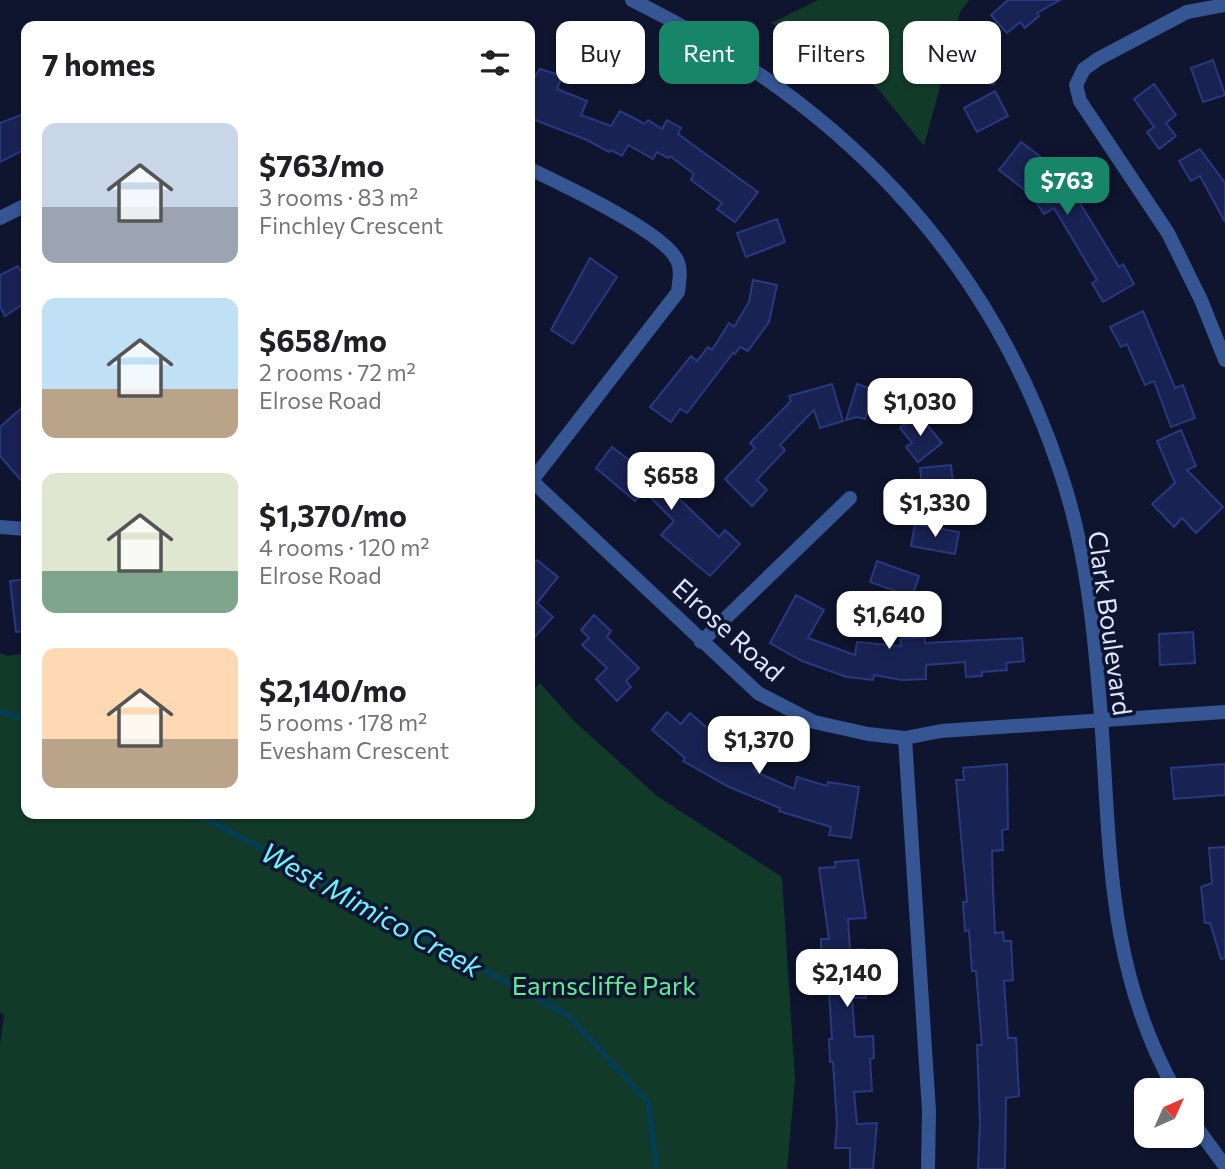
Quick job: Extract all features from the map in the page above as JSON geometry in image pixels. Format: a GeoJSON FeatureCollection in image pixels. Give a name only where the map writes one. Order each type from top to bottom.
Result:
{"type":"FeatureCollection","features":[{"type":"Feature","properties":{"kind":"street","name":"Clark Boulevard"},"geometry":{"type":"LineString","coordinates":[[632,0],[685,26],[747,63],[781,87],[863,156],[936,235],[984,306],[1024,383],[1060,471],[1084,567],[1101,721],[1111,889],[1117,931],[1135,1003],[1169,1078]]}},
{"type":"Feature","properties":{"kind":"street"},"geometry":{"type":"LineString","coordinates":[[1225,5],[1187,12],[1098,59],[1084,69],[1076,85],[1080,101],[1168,233],[1201,300],[1225,360]]}},
{"type":"Feature","properties":{"kind":"street"},"geometry":{"type":"LineString","coordinates":[[535,171],[585,196],[661,241],[677,257],[680,270],[678,292],[535,476]]}},
{"type":"Feature","properties":{"kind":"street"},"geometry":{"type":"LineString","coordinates":[[0,218],[21,208]]}},
{"type":"Feature","properties":{"kind":"street","name":"Elrose Road"},"geometry":{"type":"LineString","coordinates":[[535,485],[758,693],[814,722],[905,738],[941,731],[1225,712]]}},
{"type":"Feature","properties":{"kind":"street"},"geometry":{"type":"LineString","coordinates":[[701,642],[850,498]]}},
{"type":"Feature","properties":{"kind":"street"},"geometry":{"type":"LineString","coordinates":[[0,527],[21,529]]}},
{"type":"Feature","properties":{"kind":"street"},"geometry":{"type":"LineString","coordinates":[[905,738],[929,1111],[928,1169]]}},
{"type":"Feature","properties":{"kind":"street"},"geometry":{"type":"LineString","coordinates":[[1204,1137],[1225,1166]]}},
{"type":"Feature","properties":{"kind":"green space"},"geometry":{"type":"Polygon","coordinates":[[[818,0],[969,0],[960,12],[958,21],[903,21],[903,84],[941,84],[924,146],[871,84],[889,84],[889,21],[775,21],[818,0]]]}},
{"type":"Feature","properties":{"kind":"green space","name":"Earnscliffe Park"},"geometry":{"type":"Polygon","coordinates":[[[0,653],[8,656],[21,654],[21,819],[535,819],[535,688],[540,683],[573,720],[657,796],[782,877],[795,1080],[787,1169],[0,1169],[0,1046],[4,1015],[0,1012],[0,653]]]}},
{"type":"Feature","properties":{"kind":"building"},"geometry":{"type":"Polygon","coordinates":[[[1008,0],[1060,0],[1037,13],[1039,16],[1025,28],[1020,22],[1007,33],[1001,26],[1001,21],[996,21],[991,15],[1008,0]]]}},
{"type":"Feature","properties":{"kind":"building"},"geometry":{"type":"Polygon","coordinates":[[[1213,60],[1225,95],[1203,102],[1191,68],[1213,60]]]}},
{"type":"Feature","properties":{"kind":"building"},"geometry":{"type":"Polygon","coordinates":[[[540,69],[556,74],[556,84],[559,84],[557,89],[587,101],[581,115],[611,126],[620,111],[645,124],[648,120],[662,129],[667,120],[681,128],[678,134],[758,192],[735,222],[717,209],[722,203],[691,180],[694,174],[670,156],[668,158],[657,152],[653,159],[628,145],[622,156],[535,120],[535,76],[540,69]]]}},
{"type":"Feature","properties":{"kind":"building"},"geometry":{"type":"Polygon","coordinates":[[[1154,84],[1176,115],[1166,123],[1176,136],[1159,149],[1147,132],[1154,127],[1134,99],[1154,84]]]}},
{"type":"Feature","properties":{"kind":"building"},"geometry":{"type":"Polygon","coordinates":[[[995,91],[1008,116],[977,132],[964,108],[995,91]]]}},
{"type":"Feature","properties":{"kind":"building"},"geometry":{"type":"Polygon","coordinates":[[[21,115],[21,152],[0,162],[0,123],[21,115]]]}},
{"type":"Feature","properties":{"kind":"building"},"geometry":{"type":"Polygon","coordinates":[[[1021,142],[1061,172],[1119,267],[1123,264],[1134,284],[1103,302],[1092,283],[1097,280],[1054,208],[1044,214],[1030,194],[999,170],[1021,142]]]}},
{"type":"Feature","properties":{"kind":"building"},"geometry":{"type":"Polygon","coordinates":[[[1200,149],[1225,183],[1225,222],[1200,176],[1191,181],[1179,161],[1200,149]]]}},
{"type":"Feature","properties":{"kind":"building"},"geometry":{"type":"Polygon","coordinates":[[[777,219],[785,242],[746,257],[737,233],[777,219]]]}},
{"type":"Feature","properties":{"kind":"building"},"geometry":{"type":"Polygon","coordinates":[[[590,258],[617,277],[573,344],[551,330],[590,258]]]}},
{"type":"Feature","properties":{"kind":"building"},"geometry":{"type":"Polygon","coordinates":[[[18,266],[21,272],[21,305],[5,316],[0,306],[0,275],[18,266]]]}},
{"type":"Feature","properties":{"kind":"building"},"geometry":{"type":"Polygon","coordinates":[[[753,280],[777,285],[769,322],[748,351],[740,347],[733,353],[687,413],[680,409],[671,422],[650,407],[691,356],[697,361],[708,347],[712,350],[729,323],[734,327],[749,302],[753,280]]]}},
{"type":"Feature","properties":{"kind":"building"},"geometry":{"type":"Polygon","coordinates":[[[1143,311],[1175,388],[1183,385],[1195,418],[1171,427],[1154,381],[1145,385],[1127,344],[1121,347],[1110,327],[1143,311]]]}},
{"type":"Feature","properties":{"kind":"building"},"geometry":{"type":"Polygon","coordinates":[[[832,384],[843,421],[820,428],[814,410],[780,445],[785,450],[757,480],[767,490],[752,506],[725,479],[755,448],[750,443],[791,401],[789,396],[832,384]]]}},
{"type":"Feature","properties":{"kind":"building"},"geometry":{"type":"Polygon","coordinates":[[[857,384],[893,396],[886,418],[867,412],[865,419],[857,417],[846,420],[857,384]]]}},
{"type":"Feature","properties":{"kind":"building"},"geometry":{"type":"Polygon","coordinates":[[[21,408],[21,480],[0,456],[0,427],[21,408]]]}},
{"type":"Feature","properties":{"kind":"building"},"geometry":{"type":"Polygon","coordinates":[[[918,414],[942,443],[918,462],[906,447],[912,443],[900,428],[918,414]]]}},
{"type":"Feature","properties":{"kind":"building"},"geometry":{"type":"Polygon","coordinates":[[[1181,430],[1196,466],[1187,470],[1223,507],[1196,533],[1182,518],[1174,527],[1152,504],[1175,483],[1157,441],[1181,430]]]}},
{"type":"Feature","properties":{"kind":"building"},"geometry":{"type":"Polygon","coordinates":[[[612,447],[642,470],[649,463],[673,486],[670,490],[719,537],[725,530],[740,544],[710,576],[661,535],[674,521],[644,491],[635,501],[596,468],[612,447]]]}},
{"type":"Feature","properties":{"kind":"building"},"geometry":{"type":"Polygon","coordinates":[[[951,465],[955,502],[932,504],[930,486],[922,487],[920,468],[951,465]]]}},
{"type":"Feature","properties":{"kind":"building"},"geometry":{"type":"Polygon","coordinates":[[[915,524],[959,532],[955,554],[911,546],[915,524]]]}},
{"type":"Feature","properties":{"kind":"building"},"geometry":{"type":"Polygon","coordinates":[[[537,560],[558,577],[537,603],[553,617],[535,637],[537,560]]]}},
{"type":"Feature","properties":{"kind":"building"},"geometry":{"type":"Polygon","coordinates":[[[877,561],[919,576],[912,597],[870,582],[877,561]]]}},
{"type":"Feature","properties":{"kind":"building"},"geometry":{"type":"Polygon","coordinates":[[[21,580],[21,632],[16,632],[10,581],[21,580]]]}},
{"type":"Feature","properties":{"kind":"building"},"geometry":{"type":"Polygon","coordinates":[[[796,595],[824,610],[808,638],[855,655],[857,642],[901,646],[900,639],[925,637],[925,643],[1022,638],[1024,661],[1006,663],[1007,670],[982,672],[982,676],[966,677],[965,662],[926,665],[926,679],[902,680],[874,675],[873,680],[847,677],[802,661],[770,643],[796,595]]]}},
{"type":"Feature","properties":{"kind":"building"},"geometry":{"type":"Polygon","coordinates":[[[594,615],[611,631],[607,637],[639,668],[626,681],[631,687],[617,701],[596,679],[607,668],[582,645],[589,638],[581,630],[594,615]]]}},
{"type":"Feature","properties":{"kind":"building"},"geometry":{"type":"Polygon","coordinates":[[[1193,632],[1195,663],[1160,665],[1159,634],[1193,632]]]}},
{"type":"Feature","properties":{"kind":"building"},"geometry":{"type":"Polygon","coordinates":[[[667,712],[681,724],[690,713],[714,734],[717,729],[738,743],[735,747],[760,758],[754,771],[794,789],[797,777],[827,786],[828,782],[859,787],[851,838],[829,835],[831,827],[779,811],[780,808],[729,787],[683,761],[685,758],[652,730],[667,712]]]}},
{"type":"Feature","properties":{"kind":"building"},"geometry":{"type":"Polygon","coordinates":[[[1007,764],[1008,829],[1002,830],[1003,850],[992,851],[993,889],[995,933],[1003,932],[1004,941],[1011,941],[1013,980],[1004,981],[1008,1038],[1016,1038],[1019,1096],[1006,1098],[1005,1169],[978,1169],[980,1121],[977,1045],[982,1045],[976,971],[972,971],[969,930],[965,931],[963,902],[967,902],[956,780],[964,780],[963,768],[1007,764]]]}},
{"type":"Feature","properties":{"kind":"building"},"geometry":{"type":"Polygon","coordinates":[[[1225,764],[1225,795],[1174,799],[1171,768],[1225,764]]]}},
{"type":"Feature","properties":{"kind":"building"},"geometry":{"type":"Polygon","coordinates":[[[1225,847],[1225,958],[1221,959],[1210,923],[1205,923],[1201,887],[1212,883],[1209,848],[1225,847]]]}},
{"type":"Feature","properties":{"kind":"building"},"geometry":{"type":"Polygon","coordinates":[[[858,860],[866,918],[848,919],[850,950],[864,949],[866,998],[852,998],[855,1037],[873,1036],[874,1058],[870,1059],[872,1091],[854,1092],[857,1124],[877,1123],[873,1169],[850,1169],[850,1148],[835,1148],[837,1124],[833,1062],[830,1062],[829,1039],[832,1039],[828,977],[823,977],[821,952],[821,939],[829,939],[819,868],[835,867],[835,862],[858,860]]]}},
{"type":"Feature","properties":{"kind":"waterway","name":"West Mimico Creek"},"geometry":{"type":"LineString","coordinates":[[0,711],[21,718]]}},
{"type":"Feature","properties":{"kind":"waterway","name":"West Mimico Creek"},"geometry":{"type":"LineString","coordinates":[[207,819],[569,1016],[648,1102],[657,1169]]}}]}
